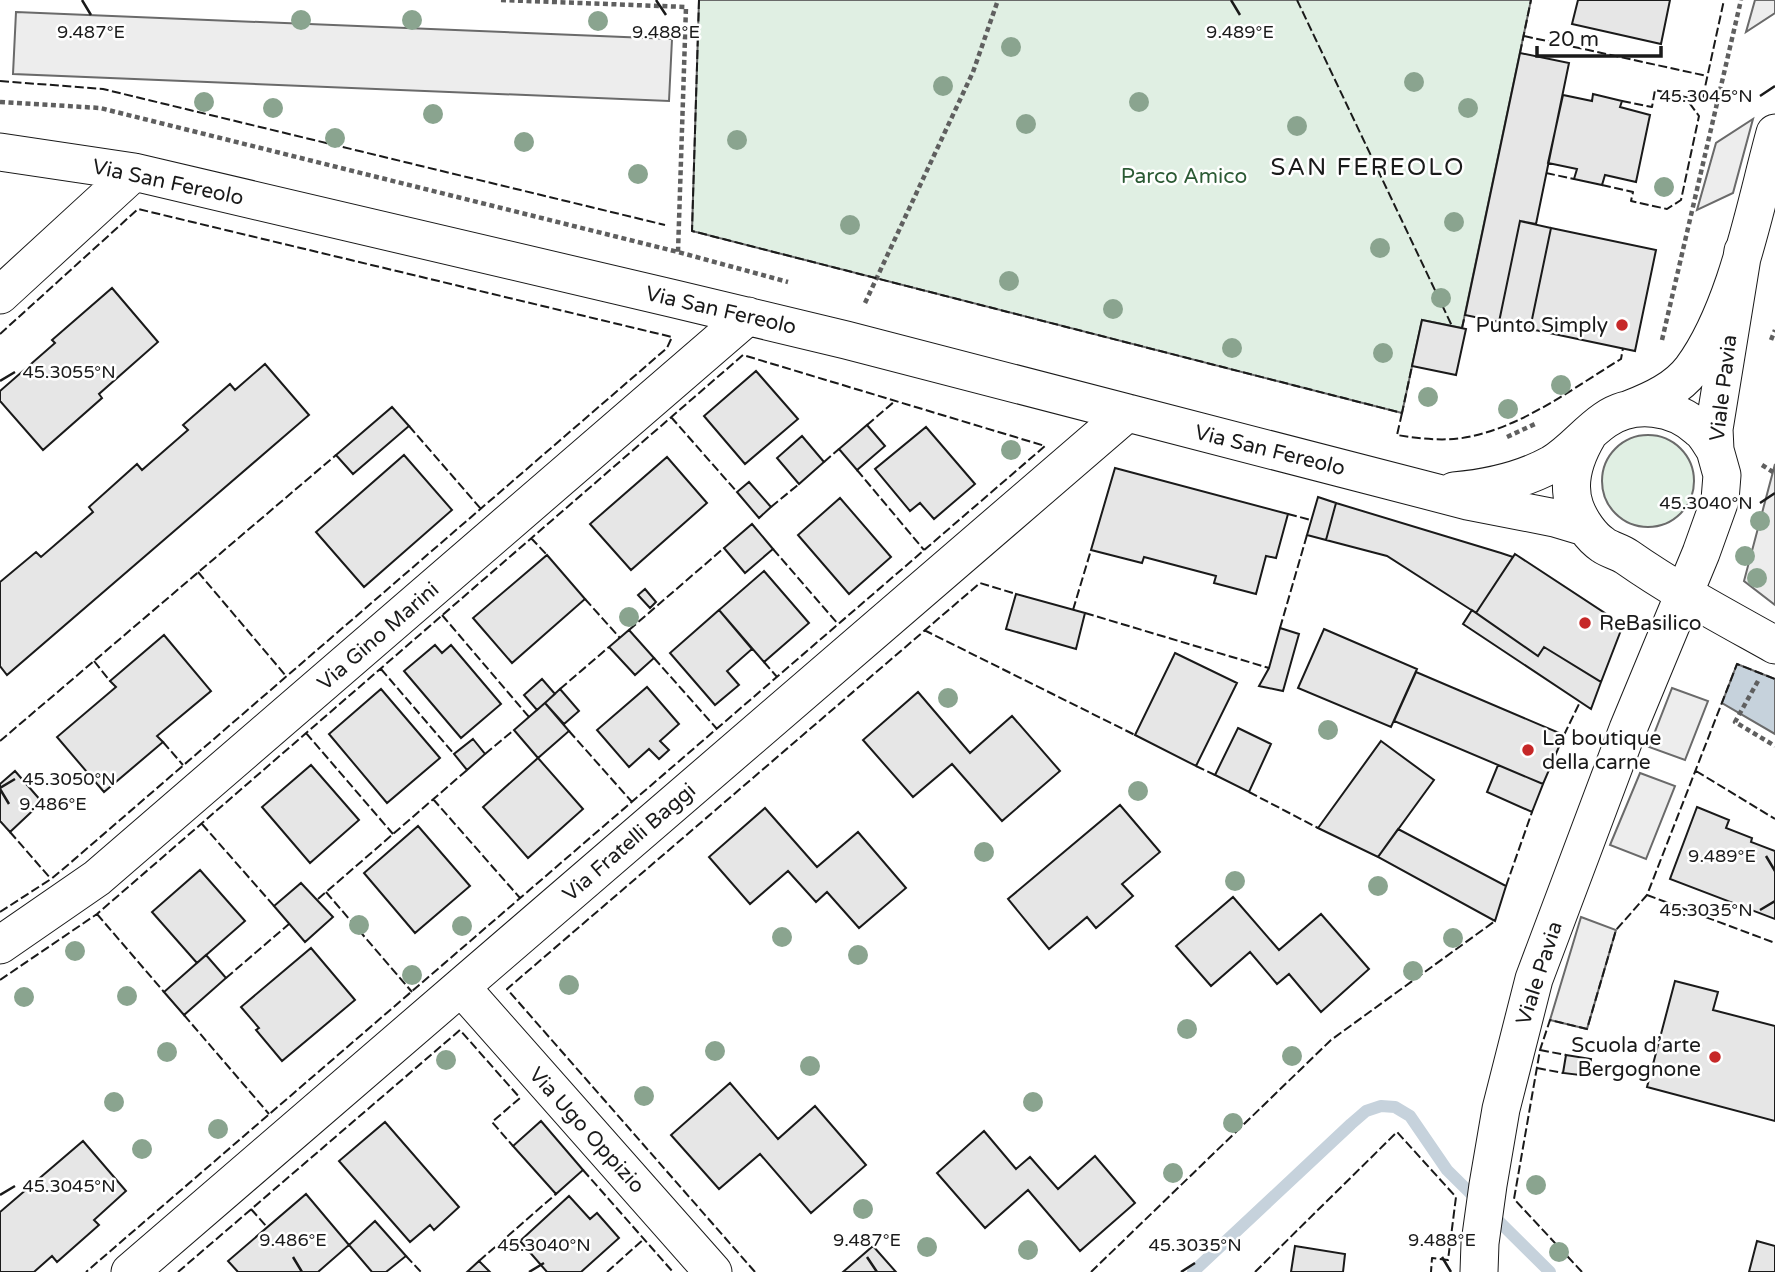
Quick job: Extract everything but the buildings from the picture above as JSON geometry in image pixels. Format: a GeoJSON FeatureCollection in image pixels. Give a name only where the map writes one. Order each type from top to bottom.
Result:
{"type":"FeatureCollection","features":[{"type":"Feature","properties":{"kind":"street","name":"Viale Pavia"},"geometry":{"type":"LineString","coordinates":[[1630,409],[1656,398],[1676,385],[1692,370],[1705,348],[1728,298],[1775,133]]}},
{"type":"Feature","properties":{"kind":"street","name":"Via San Fereolo"},"geometry":{"type":"LineString","coordinates":[[0,152],[134,172],[748,316],[1502,509],[1555,518],[1585,527]]}},
{"type":"Feature","properties":{"kind":"street"},"geometry":{"type":"LineString","coordinates":[[0,295],[134,172]]}},
{"type":"Feature","properties":{"kind":"street","name":"Viale Pavia"},"geometry":{"type":"LineString","coordinates":[[1480,1257],[1488,1185],[1501,1109],[1534,979],[1645,687],[1720,500],[1722,475],[1715,450],[1714,429],[1743,251]]}},
{"type":"Feature","properties":{"kind":"street","name":"Via Gino Marini"},"geometry":{"type":"LineString","coordinates":[[0,945],[97,878],[748,316]]}},
{"type":"Feature","properties":{"kind":"street"},"geometry":{"type":"LineString","coordinates":[[1630,409],[1656,408],[1680,415],[1700,429],[1715,450]]}},
{"type":"Feature","properties":{"kind":"street","name":"Via San Fereolo"},"geometry":{"type":"LineString","coordinates":[[1436,492],[1484,486],[1531,473],[1569,453],[1607,419],[1630,409]]}},
{"type":"Feature","properties":{"kind":"street","name":"Via Fratelli Baggi"},"geometry":{"type":"LineString","coordinates":[[130,1272],[1127,413]]}},
{"type":"Feature","properties":{"kind":"street","name":"Via San Fereolo"},"geometry":{"type":"LineString","coordinates":[[1588,435],[1575,457],[1571,482],[1574,506],[1585,527],[1603,545],[1684,593],[1769,659]]}},
{"type":"Feature","properties":{"kind":"street","name":"Viale Pavia"},"geometry":{"type":"LineString","coordinates":[[1630,559],[1673,554],[1694,542],[1710,523]]}},
{"type":"Feature","properties":{"kind":"street","name":"Viale Pavia"},"geometry":{"type":"LineString","coordinates":[[1630,559],[1646,575],[1654,609],[1645,687]]}},
{"type":"Feature","properties":{"kind":"street","name":"Via Ugo Oppizio"},"geometry":{"type":"LineString","coordinates":[[461,987],[713,1272]]}},
{"type":"Feature","properties":{"kind":"path"},"geometry":{"type":"LineString","coordinates":[[501,0],[686,7],[675,299]]}},
{"type":"Feature","properties":{"kind":"path"},"geometry":{"type":"LineString","coordinates":[[852,299],[866,303],[973,72],[998,0]]}},
{"type":"Feature","properties":{"kind":"path"},"geometry":{"type":"LineString","coordinates":[[1660,347],[1741,0]]}},
{"type":"Feature","properties":{"kind":"path"},"geometry":{"type":"LineString","coordinates":[[0,102],[100,108],[678,252],[799,285]]}},
{"type":"Feature","properties":{"kind":"path"},"geometry":{"type":"LineString","coordinates":[[1504,438],[1544,419]]}},
{"type":"Feature","properties":{"kind":"path"},"geometry":{"type":"LineString","coordinates":[[1769,659],[1735,722],[1775,746]]}},
{"type":"Feature","properties":{"kind":"green space","name":"Parco Amico"},"geometry":{"type":"Polygon","coordinates":[[[699,0],[1531,0],[1462,328],[1422,320],[1402,413],[692,231],[699,0]]]}},
{"type":"Feature","properties":{"kind":"green space"},"geometry":{"type":"Polygon","coordinates":[[[1648,435],[1666,438],[1681,448],[1691,463],[1694,481],[1691,499],[1681,514],[1666,524],[1648,527],[1630,524],[1615,514],[1605,499],[1602,481],[1605,463],[1615,448],[1630,438],[1648,435]]]}},
{"type":"Feature","properties":{"kind":"shaded area"},"geometry":{"type":"Polygon","coordinates":[[[1755,0],[1775,0],[1775,13],[1746,32],[1755,0]]]}},
{"type":"Feature","properties":{"kind":"shaded area"},"geometry":{"type":"Polygon","coordinates":[[[16,12],[672,39],[669,101],[13,74],[16,12]]]}},
{"type":"Feature","properties":{"kind":"shaded area"},"geometry":{"type":"Polygon","coordinates":[[[1753,119],[1733,193],[1697,210],[1716,143],[1753,119]]]}},
{"type":"Feature","properties":{"kind":"shaded area"},"geometry":{"type":"Polygon","coordinates":[[[1775,464],[1775,605],[1744,581],[1775,464]]]}},
{"type":"Feature","properties":{"kind":"shaded area"},"geometry":{"type":"Polygon","coordinates":[[[1737,664],[1775,679],[1775,734],[1722,703],[1737,664]]]}},
{"type":"Feature","properties":{"kind":"shaded area"},"geometry":{"type":"Polygon","coordinates":[[[1672,688],[1708,701],[1685,760],[1649,747],[1672,688]]]}},
{"type":"Feature","properties":{"kind":"shaded area"},"geometry":{"type":"Polygon","coordinates":[[[1640,773],[1675,786],[1646,859],[1610,845],[1640,773]]]}},
{"type":"Feature","properties":{"kind":"shaded area"},"geometry":{"type":"Polygon","coordinates":[[[1581,917],[1616,930],[1587,1029],[1550,1020],[1581,917]]]}},
{"type":"Feature","properties":{"kind":"waterway"},"geometry":{"type":"LineString","coordinates":[[1193,1272],[1351,1124],[1366,1111],[1381,1106],[1395,1107],[1410,1116],[1447,1170],[1550,1272]]}},
{"type":"Feature","properties":{"kind":"fence"},"geometry":{"type":"LineString","coordinates":[[699,0],[692,231],[1402,413],[1412,366]]}},
{"type":"Feature","properties":{"kind":"fence"},"geometry":{"type":"LineString","coordinates":[[1297,0],[1452,326]]}},
{"type":"Feature","properties":{"kind":"fence"},"geometry":{"type":"LineString","coordinates":[[1520,53],[1531,0]]}},
{"type":"Feature","properties":{"kind":"fence"},"geometry":{"type":"LineString","coordinates":[[1602,185],[1633,192],[1631,201],[1667,209],[1681,200],[1699,116],[1685,97],[1702,101],[1724,0]]}},
{"type":"Feature","properties":{"kind":"fence"},"geometry":{"type":"LineString","coordinates":[[1524,36],[1707,76]]}},
{"type":"Feature","properties":{"kind":"fence"},"geometry":{"type":"LineString","coordinates":[[0,81],[103,89],[665,225]]}},
{"type":"Feature","properties":{"kind":"fence"},"geometry":{"type":"LineString","coordinates":[[1622,101],[1652,107],[1655,90],[1685,97]]}},
{"type":"Feature","properties":{"kind":"fence"},"geometry":{"type":"LineString","coordinates":[[1546,173],[1574,179]]}},
{"type":"Feature","properties":{"kind":"fence"},"geometry":{"type":"LineString","coordinates":[[0,334],[138,209],[672,337],[667,348],[69,864],[0,912]]}},
{"type":"Feature","properties":{"kind":"fence"},"geometry":{"type":"LineString","coordinates":[[1462,328],[1465,315]]}},
{"type":"Feature","properties":{"kind":"fence"},"geometry":{"type":"LineString","coordinates":[[1402,413],[1397,435],[1425,439],[1473,436],[1512,423],[1550,404],[1621,359],[1623,348]]}},
{"type":"Feature","properties":{"kind":"fence"},"geometry":{"type":"LineString","coordinates":[[0,980],[97,914],[743,355],[1045,446],[86,1272]]}},
{"type":"Feature","properties":{"kind":"fence"},"geometry":{"type":"LineString","coordinates":[[867,425],[895,401]]}},
{"type":"Feature","properties":{"kind":"fence"},"geometry":{"type":"LineString","coordinates":[[671,417],[737,492]]}},
{"type":"Feature","properties":{"kind":"fence"},"geometry":{"type":"LineString","coordinates":[[409,426],[481,509]]}},
{"type":"Feature","properties":{"kind":"fence"},"geometry":{"type":"LineString","coordinates":[[824,462],[839,449]]}},
{"type":"Feature","properties":{"kind":"fence"},"geometry":{"type":"LineString","coordinates":[[0,741],[336,455]]}},
{"type":"Feature","properties":{"kind":"fence"},"geometry":{"type":"LineString","coordinates":[[857,470],[924,550]]}},
{"type":"Feature","properties":{"kind":"fence"},"geometry":{"type":"LineString","coordinates":[[771,507],[799,484]]}},
{"type":"Feature","properties":{"kind":"fence"},"geometry":{"type":"LineString","coordinates":[[1288,514],[1311,520]]}},
{"type":"Feature","properties":{"kind":"fence"},"geometry":{"type":"LineString","coordinates":[[1280,628],[1307,535]]}},
{"type":"Feature","properties":{"kind":"fence"},"geometry":{"type":"LineString","coordinates":[[531,538],[547,555]]}},
{"type":"Feature","properties":{"kind":"fence"},"geometry":{"type":"LineString","coordinates":[[629,630],[724,548]]}},
{"type":"Feature","properties":{"kind":"fence"},"geometry":{"type":"LineString","coordinates":[[773,549],[838,624]]}},
{"type":"Feature","properties":{"kind":"fence"},"geometry":{"type":"LineString","coordinates":[[1073,610],[1091,550]]}},
{"type":"Feature","properties":{"kind":"fence"},"geometry":{"type":"LineString","coordinates":[[198,572],[286,676]]}},
{"type":"Feature","properties":{"kind":"fence"},"geometry":{"type":"LineString","coordinates":[[755,1272],[507,989],[980,583],[1016,594]]}},
{"type":"Feature","properties":{"kind":"fence"},"geometry":{"type":"LineString","coordinates":[[585,599],[620,638]]}},
{"type":"Feature","properties":{"kind":"fence"},"geometry":{"type":"LineString","coordinates":[[1085,613],[1269,668]]}},
{"type":"Feature","properties":{"kind":"fence"},"geometry":{"type":"LineString","coordinates":[[442,615],[529,717]]}},
{"type":"Feature","properties":{"kind":"fence"},"geometry":{"type":"LineString","coordinates":[[924,630],[1135,735]]}},
{"type":"Feature","properties":{"kind":"fence"},"geometry":{"type":"LineString","coordinates":[[560,689],[609,647]]}},
{"type":"Feature","properties":{"kind":"fence"},"geometry":{"type":"LineString","coordinates":[[654,658],[717,729]]}},
{"type":"Feature","properties":{"kind":"fence"},"geometry":{"type":"LineString","coordinates":[[94,661],[110,681]]}},
{"type":"Feature","properties":{"kind":"fence"},"geometry":{"type":"LineString","coordinates":[[764,662],[777,677]]}},
{"type":"Feature","properties":{"kind":"fence"},"geometry":{"type":"LineString","coordinates":[[1582,1272],[1514,1199],[1540,1050],[1550,1020],[1587,1029],[1616,930],[1647,895],[1737,664],[1775,679]]}},
{"type":"Feature","properties":{"kind":"fence"},"geometry":{"type":"LineString","coordinates":[[381,669],[454,754]]}},
{"type":"Feature","properties":{"kind":"fence"},"geometry":{"type":"LineString","coordinates":[[1564,735],[1580,702]]}},
{"type":"Feature","properties":{"kind":"fence"},"geometry":{"type":"LineString","coordinates":[[485,754],[514,730]]}},
{"type":"Feature","properties":{"kind":"fence"},"geometry":{"type":"LineString","coordinates":[[569,731],[632,802]]}},
{"type":"Feature","properties":{"kind":"fence"},"geometry":{"type":"LineString","coordinates":[[306,733],[393,834]]}},
{"type":"Feature","properties":{"kind":"fence"},"geometry":{"type":"LineString","coordinates":[[163,742],[183,765]]}},
{"type":"Feature","properties":{"kind":"fence"},"geometry":{"type":"LineString","coordinates":[[1196,766],[1215,775]]}},
{"type":"Feature","properties":{"kind":"fence"},"geometry":{"type":"LineString","coordinates":[[318,899],[467,770]]}},
{"type":"Feature","properties":{"kind":"fence"},"geometry":{"type":"LineString","coordinates":[[1696,771],[1775,819]]}},
{"type":"Feature","properties":{"kind":"fence"},"geometry":{"type":"LineString","coordinates":[[1249,792],[1318,828]]}},
{"type":"Feature","properties":{"kind":"fence"},"geometry":{"type":"LineString","coordinates":[[433,799],[520,898]]}},
{"type":"Feature","properties":{"kind":"fence"},"geometry":{"type":"LineString","coordinates":[[1506,886],[1532,812]]}},
{"type":"Feature","properties":{"kind":"fence"},"geometry":{"type":"LineString","coordinates":[[202,824],[274,906]]}},
{"type":"Feature","properties":{"kind":"fence"},"geometry":{"type":"LineString","coordinates":[[10,832],[51,879]]}},
{"type":"Feature","properties":{"kind":"fence"},"geometry":{"type":"LineString","coordinates":[[326,892],[412,992]]}},
{"type":"Feature","properties":{"kind":"fence"},"geometry":{"type":"LineString","coordinates":[[1647,895],[1775,943]]}},
{"type":"Feature","properties":{"kind":"fence"},"geometry":{"type":"LineString","coordinates":[[97,914],[164,992]]}},
{"type":"Feature","properties":{"kind":"fence"},"geometry":{"type":"LineString","coordinates":[[1091,1272],[1331,1040],[1495,921]]}},
{"type":"Feature","properties":{"kind":"fence"},"geometry":{"type":"LineString","coordinates":[[226,978],[289,924]]}},
{"type":"Feature","properties":{"kind":"fence"},"geometry":{"type":"LineString","coordinates":[[184,1015],[269,1114]]}},
{"type":"Feature","properties":{"kind":"fence"},"geometry":{"type":"LineString","coordinates":[[178,1272],[460,1030],[520,1098],[492,1122],[513,1146]]}},
{"type":"Feature","properties":{"kind":"fence"},"geometry":{"type":"LineString","coordinates":[[1540,1050],[1566,1055]]}},
{"type":"Feature","properties":{"kind":"fence"},"geometry":{"type":"LineString","coordinates":[[1537,1068],[1563,1073]]}},
{"type":"Feature","properties":{"kind":"fence"},"geometry":{"type":"LineString","coordinates":[[1255,1272],[1397,1132],[1456,1197],[1448,1260],[1432,1258],[1431,1272]]}},
{"type":"Feature","properties":{"kind":"fence"},"geometry":{"type":"LineString","coordinates":[[583,1170],[673,1272]]}},
{"type":"Feature","properties":{"kind":"fence"},"geometry":{"type":"LineString","coordinates":[[479,1261],[556,1194]]}},
{"type":"Feature","properties":{"kind":"fence"},"geometry":{"type":"LineString","coordinates":[[251,1209],[267,1227]]}},
{"type":"Feature","properties":{"kind":"fence"},"geometry":{"type":"LineString","coordinates":[[607,1272],[644,1239]]}},
{"type":"Feature","properties":{"kind":"fence"},"geometry":{"type":"LineString","coordinates":[[406,1256],[421,1272]]}},
{"type":"Feature","properties":{"kind":"place","name":"Punto Simply"},"geometry":{"type":"Point","coordinates":[1622,325]}},
{"type":"Feature","properties":{"kind":"place","name":"ReBasilico"},"geometry":{"type":"Point","coordinates":[1585,623]}},
{"type":"Feature","properties":{"kind":"place","name":"La boutique della carne"},"geometry":{"type":"Point","coordinates":[1528,750]}},
{"type":"Feature","properties":{"kind":"place","name":"Scuola d’arte Bergognone"},"geometry":{"type":"Point","coordinates":[1715,1057]}},
{"type":"Feature","properties":{"kind":"district","name":"SAN FEREOLO"},"geometry":{"type":"Point","coordinates":[1368,167]}}]}
